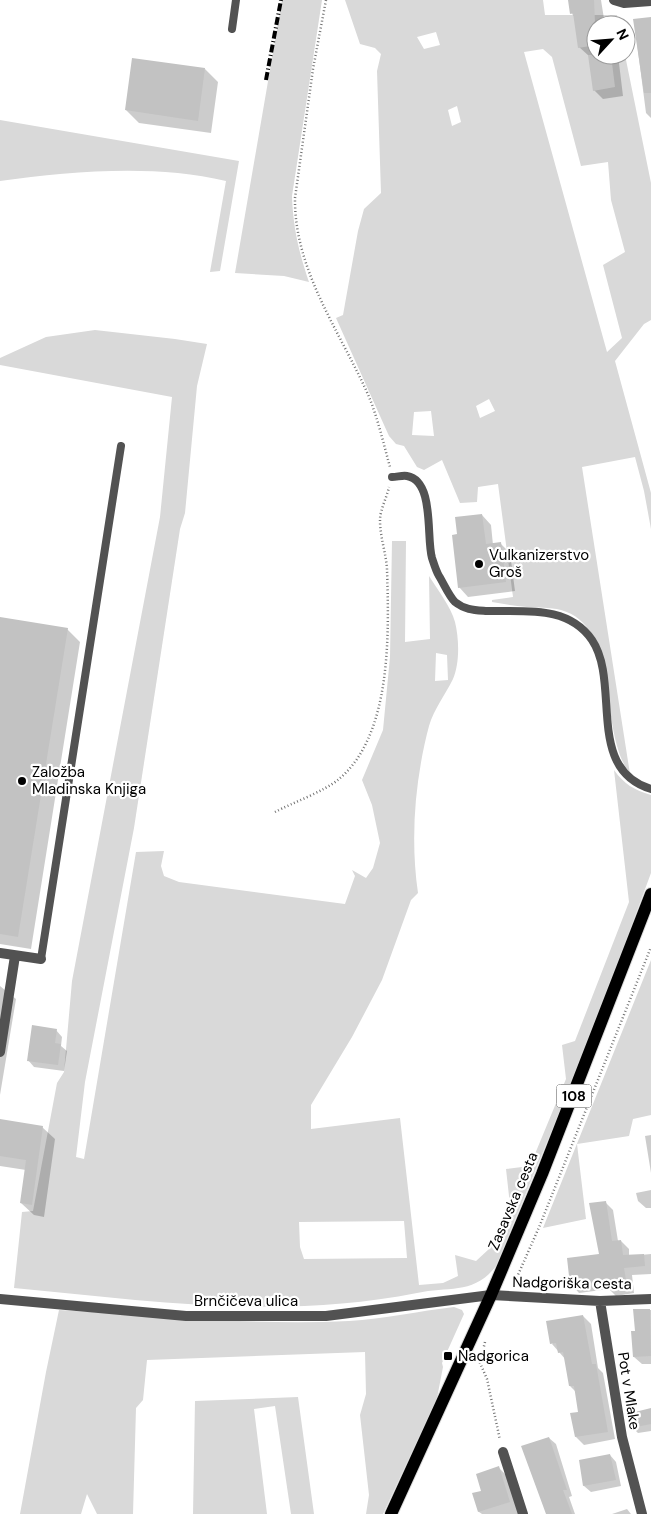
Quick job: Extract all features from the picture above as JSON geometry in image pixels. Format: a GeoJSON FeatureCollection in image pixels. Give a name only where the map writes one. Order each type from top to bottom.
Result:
{"type":"FeatureCollection","features":[{"type":"Feature","properties":{"kind":"main road","name":"Zasavska cesta"},"geometry":{"type":"LineString","coordinates":[[391,1514],[491,1295],[593,1048],[651,894]]}},
{"type":"Feature","properties":{"kind":"street"},"geometry":{"type":"LineString","coordinates":[[614,0],[624,3],[651,2]]}},
{"type":"Feature","properties":{"kind":"street"},"geometry":{"type":"LineString","coordinates":[[0,954],[41,959]]}},
{"type":"Feature","properties":{"kind":"street"},"geometry":{"type":"LineString","coordinates":[[0,1052],[15,956]]}},
{"type":"Feature","properties":{"kind":"street","name":"Nadgoriška cesta"},"geometry":{"type":"LineString","coordinates":[[491,1295],[600,1301],[651,1298]]}},
{"type":"Feature","properties":{"kind":"street","name":"Brnčičeva ulica"},"geometry":{"type":"LineString","coordinates":[[0,1299],[186,1316],[326,1316],[491,1295]]}},
{"type":"Feature","properties":{"kind":"street","name":"Pot v Mlake"},"geometry":{"type":"LineString","coordinates":[[600,1301],[622,1437],[642,1514]]}},
{"type":"Feature","properties":{"kind":"street"},"geometry":{"type":"LineString","coordinates":[[502,1452],[523,1514]]}},
{"type":"Feature","properties":{"kind":"lane"},"geometry":{"type":"LineString","coordinates":[[232,29],[236,0]]}},
{"type":"Feature","properties":{"kind":"lane"},"geometry":{"type":"LineString","coordinates":[[41,959],[121,446]]}},
{"type":"Feature","properties":{"kind":"lane"},"geometry":{"type":"LineString","coordinates":[[392,477],[407,476],[417,480],[423,489],[427,503],[432,558],[438,574],[455,601],[468,610],[555,614],[577,623],[592,641],[601,671],[608,726],[616,761],[632,781],[651,789]]}},
{"type":"Feature","properties":{"kind":"path"},"geometry":{"type":"LineString","coordinates":[[275,812],[338,780],[356,762],[369,740],[381,694],[388,623],[386,556],[380,519],[392,477],[368,393],[307,268],[295,218],[295,198],[313,69],[326,0]]}},
{"type":"Feature","properties":{"kind":"path"},"geometry":{"type":"LineString","coordinates":[[509,1297],[548,1207],[651,947]]}},
{"type":"Feature","properties":{"kind":"path"},"geometry":{"type":"LineString","coordinates":[[485,1336],[486,1348],[480,1363],[487,1379],[502,1452]]}},
{"type":"Feature","properties":{"kind":"shaded area"},"geometry":{"type":"Polygon","coordinates":[[[282,0],[322,0],[292,196],[297,240],[309,282],[284,276],[235,273],[282,0]]]}},
{"type":"Feature","properties":{"kind":"shaded area"},"geometry":{"type":"Polygon","coordinates":[[[345,0],[543,0],[545,15],[586,15],[586,65],[627,65],[651,183],[651,320],[644,324],[615,361],[651,493],[651,529],[635,457],[582,467],[630,774],[620,755],[614,732],[601,657],[593,636],[580,620],[561,610],[492,602],[492,600],[513,597],[498,484],[478,487],[477,502],[460,503],[442,460],[424,470],[417,467],[404,446],[396,444],[389,436],[336,318],[343,315],[358,231],[364,209],[381,193],[377,71],[381,54],[375,48],[360,44],[345,0]],[[436,32],[417,37],[424,49],[440,45],[436,32]],[[543,49],[524,52],[607,352],[622,338],[603,265],[625,252],[611,200],[608,162],[581,166],[552,57],[543,49]],[[457,106],[448,110],[452,126],[461,122],[457,106]],[[489,399],[476,406],[480,418],[495,411],[489,399]],[[431,411],[414,412],[412,435],[434,436],[431,411]]]}},
{"type":"Feature","properties":{"kind":"shaded area"},"geometry":{"type":"Polygon","coordinates":[[[0,120],[239,161],[220,271],[210,272],[226,181],[171,172],[113,171],[56,174],[0,181],[0,120]]]}},
{"type":"Feature","properties":{"kind":"shaded area"},"geometry":{"type":"Polygon","coordinates":[[[95,330],[207,344],[197,386],[185,513],[180,529],[134,828],[85,1082],[76,1157],[84,1159],[136,852],[164,851],[161,866],[164,876],[179,882],[345,904],[355,876],[352,870],[366,878],[373,868],[380,843],[372,805],[362,780],[383,730],[390,657],[392,541],[406,541],[405,642],[430,639],[429,576],[447,604],[455,622],[458,643],[457,666],[453,679],[431,720],[420,767],[414,830],[418,893],[411,900],[382,980],[352,1037],[311,1105],[311,1129],[400,1118],[419,1285],[443,1283],[458,1276],[455,1255],[476,1261],[489,1249],[510,1205],[506,1169],[530,1166],[566,1079],[562,1045],[575,1041],[629,902],[614,770],[630,786],[651,795],[651,873],[589,1040],[496,1266],[479,1281],[460,1288],[366,1301],[266,1307],[165,1302],[14,1288],[22,1212],[33,1211],[57,1083],[64,1072],[72,981],[160,517],[172,397],[0,365],[0,358],[46,337],[95,330]],[[436,653],[435,681],[448,680],[447,655],[436,653]],[[404,1221],[299,1222],[300,1247],[304,1259],[407,1258],[404,1221]]]}},
{"type":"Feature","properties":{"kind":"shaded area"},"geometry":{"type":"Polygon","coordinates":[[[651,960],[651,1115],[633,1119],[629,1136],[577,1144],[586,1219],[543,1228],[651,960]]]}},
{"type":"Feature","properties":{"kind":"shaded area"},"geometry":{"type":"Polygon","coordinates":[[[454,1307],[462,1310],[464,1314],[442,1363],[443,1367],[437,1398],[383,1514],[366,1514],[369,1495],[360,1415],[366,1394],[365,1352],[147,1360],[143,1400],[136,1408],[133,1514],[97,1514],[87,1494],[81,1514],[20,1514],[59,1310],[240,1321],[313,1322],[362,1320],[454,1307]]]}},
{"type":"Feature","properties":{"kind":"shaded area"},"geometry":{"type":"Polygon","coordinates":[[[298,1397],[314,1514],[291,1514],[275,1406],[254,1409],[267,1514],[193,1514],[195,1401],[298,1397]]]}},
{"type":"Feature","properties":{"kind":"building"},"geometry":{"type":"Polygon","coordinates":[[[568,0],[594,0],[595,15],[586,15],[586,47],[578,48],[573,13],[570,14],[568,0]]]}},
{"type":"Feature","properties":{"kind":"building"},"geometry":{"type":"Polygon","coordinates":[[[651,17],[651,93],[644,93],[636,39],[636,19],[651,17]]]}},
{"type":"Feature","properties":{"kind":"building"},"geometry":{"type":"Polygon","coordinates":[[[132,58],[205,68],[198,121],[125,110],[132,58]]]}},
{"type":"Feature","properties":{"kind":"building"},"geometry":{"type":"Polygon","coordinates":[[[589,65],[612,65],[615,87],[593,91],[589,65]]]}},
{"type":"Feature","properties":{"kind":"building","name":"Vulkanizerstvo Groš"},"geometry":{"type":"Polygon","coordinates":[[[482,514],[486,544],[501,542],[506,582],[458,588],[452,535],[457,534],[455,517],[482,514]]]}},
{"type":"Feature","properties":{"kind":"building","name":"Založba Mladinska Knjiga"},"geometry":{"type":"Polygon","coordinates":[[[0,617],[68,628],[18,937],[0,934],[0,617]]]}},
{"type":"Feature","properties":{"kind":"building"},"geometry":{"type":"Polygon","coordinates":[[[32,1025],[57,1029],[55,1043],[61,1044],[58,1065],[27,1061],[32,1025]]]}},
{"type":"Feature","properties":{"kind":"building"},"geometry":{"type":"Polygon","coordinates":[[[0,1119],[43,1126],[32,1205],[20,1203],[26,1160],[0,1156],[0,1119]]]}},
{"type":"Feature","properties":{"kind":"building"},"geometry":{"type":"Polygon","coordinates":[[[606,1201],[612,1241],[621,1240],[623,1255],[644,1254],[645,1266],[624,1268],[627,1286],[607,1289],[606,1281],[570,1285],[567,1258],[599,1254],[589,1203],[606,1201]]]}},
{"type":"Feature","properties":{"kind":"building"},"geometry":{"type":"Polygon","coordinates":[[[633,1309],[650,1309],[651,1356],[633,1357],[631,1331],[635,1331],[633,1309]]]}},
{"type":"Feature","properties":{"kind":"building"},"geometry":{"type":"Polygon","coordinates":[[[583,1315],[592,1364],[596,1364],[608,1432],[575,1437],[570,1413],[578,1412],[574,1386],[569,1386],[563,1352],[558,1353],[556,1343],[550,1344],[546,1321],[583,1315]]]}},
{"type":"Feature","properties":{"kind":"building"},"geometry":{"type":"Polygon","coordinates":[[[651,1408],[651,1424],[631,1428],[627,1414],[651,1408]]]}},
{"type":"Feature","properties":{"kind":"building"},"geometry":{"type":"Polygon","coordinates":[[[549,1437],[567,1490],[563,1490],[572,1514],[546,1514],[521,1446],[549,1437]]]}},
{"type":"Feature","properties":{"kind":"building"},"geometry":{"type":"Polygon","coordinates":[[[610,1454],[616,1480],[583,1486],[579,1460],[610,1454]]]}},
{"type":"Feature","properties":{"kind":"building"},"geometry":{"type":"Polygon","coordinates":[[[499,1466],[510,1502],[478,1512],[472,1493],[481,1491],[476,1474],[499,1466]]]}},
{"type":"Feature","properties":{"kind":"railway"},"geometry":{"type":"LineString","coordinates":[[266,80],[281,0]]}},
{"type":"Feature","properties":{"kind":"place","name":"Vulkanizerstvo Groš"},"geometry":{"type":"Point","coordinates":[479,564]}},
{"type":"Feature","properties":{"kind":"place","name":"Založba Mladinska Knjiga"},"geometry":{"type":"Point","coordinates":[22,781]}},
{"type":"Feature","properties":{"kind":"place","name":"Nadgorica"},"geometry":{"type":"Point","coordinates":[448,1356]}}]}
